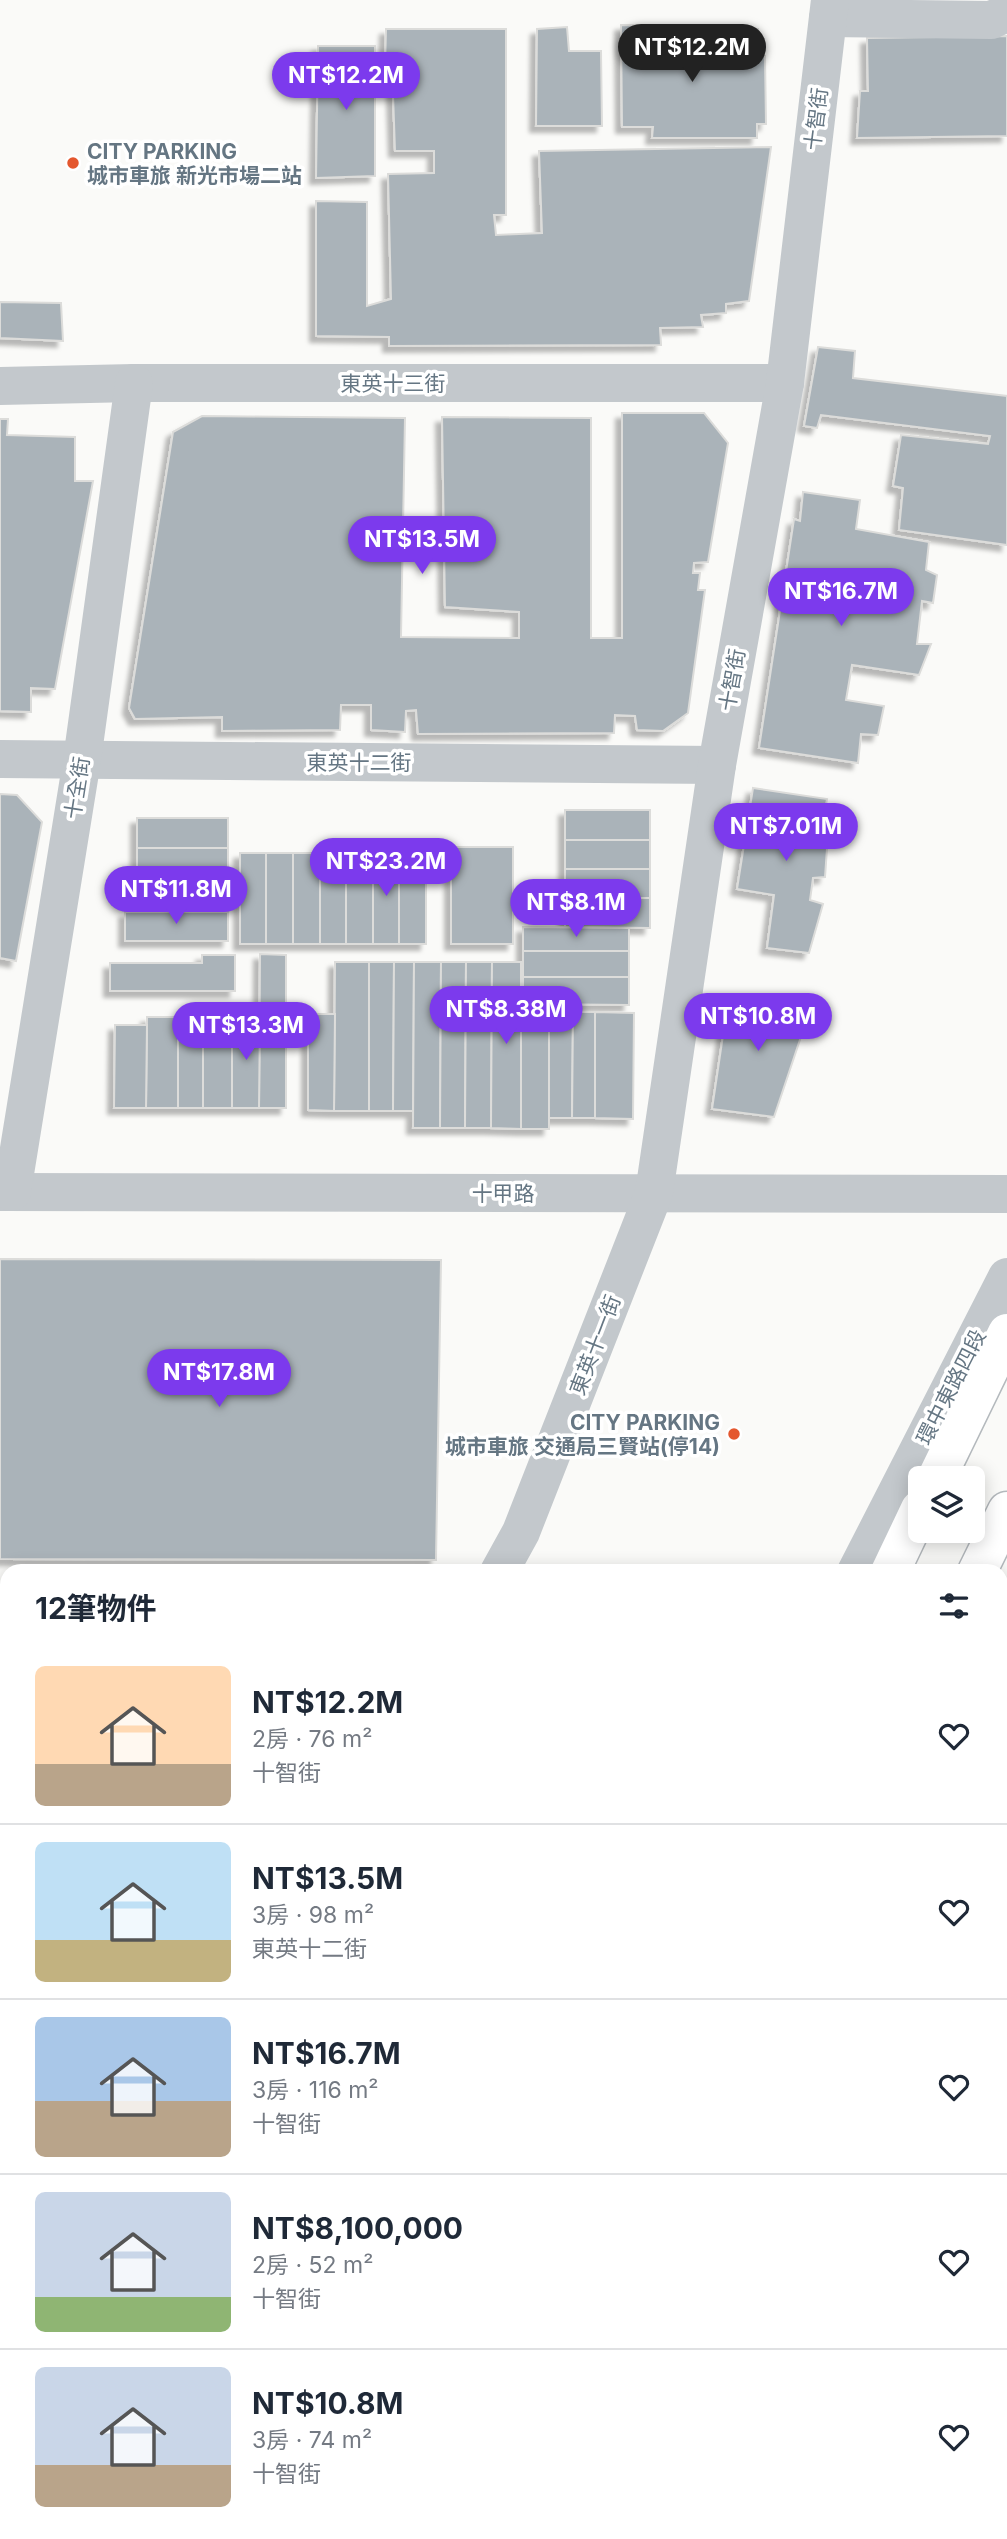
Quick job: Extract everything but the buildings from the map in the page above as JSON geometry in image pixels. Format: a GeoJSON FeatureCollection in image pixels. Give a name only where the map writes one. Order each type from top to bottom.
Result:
{"type":"FeatureCollection","features":[{"type":"Feature","properties":{"kind":"highway"},"geometry":{"type":"LineString","coordinates":[[942,1466],[1007,1333]]}},
{"type":"Feature","properties":{"kind":"highway"},"geometry":{"type":"LineString","coordinates":[[981,1564],[1007,1511]]}},
{"type":"Feature","properties":{"kind":"highway"},"geometry":{"type":"LineString","coordinates":[[894,1564],[908,1534]]}},
{"type":"Feature","properties":{"kind":"street"},"geometry":{"type":"LineString","coordinates":[[829,9],[991,20],[1007,13]]}},
{"type":"Feature","properties":{"kind":"street","name":"十智街"},"geometry":{"type":"LineString","coordinates":[[654,1193],[717,765],[785,383],[829,9]]}},
{"type":"Feature","properties":{"kind":"street","name":"東英十三街"},"geometry":{"type":"LineString","coordinates":[[0,386],[134,383],[785,383]]}},
{"type":"Feature","properties":{"kind":"street","name":"十全街"},"geometry":{"type":"LineString","coordinates":[[6,1192],[82,760],[134,383]]}},
{"type":"Feature","properties":{"kind":"street","name":"東英十二街"},"geometry":{"type":"LineString","coordinates":[[0,759],[717,765]]}},
{"type":"Feature","properties":{"kind":"street","name":"十甲路"},"geometry":{"type":"LineString","coordinates":[[6,1192],[1007,1194]]}},
{"type":"Feature","properties":{"kind":"street","name":"東英十一街"},"geometry":{"type":"LineString","coordinates":[[503,1564],[521,1532],[654,1193]]}},
{"type":"Feature","properties":{"kind":"street","name":"環中東路四段"},"geometry":{"type":"LineString","coordinates":[[860,1564],[1007,1277]]}},
{"type":"Feature","properties":{"kind":"place","name":"CITY PARKING 城市車旅 新光市場二站"},"geometry":{"type":"Point","coordinates":[73,163]}},
{"type":"Feature","properties":{"kind":"place","name":"CITY PARKING 城市車旅 交通局三賢站(停14)"},"geometry":{"type":"Point","coordinates":[734,1434]}}]}
